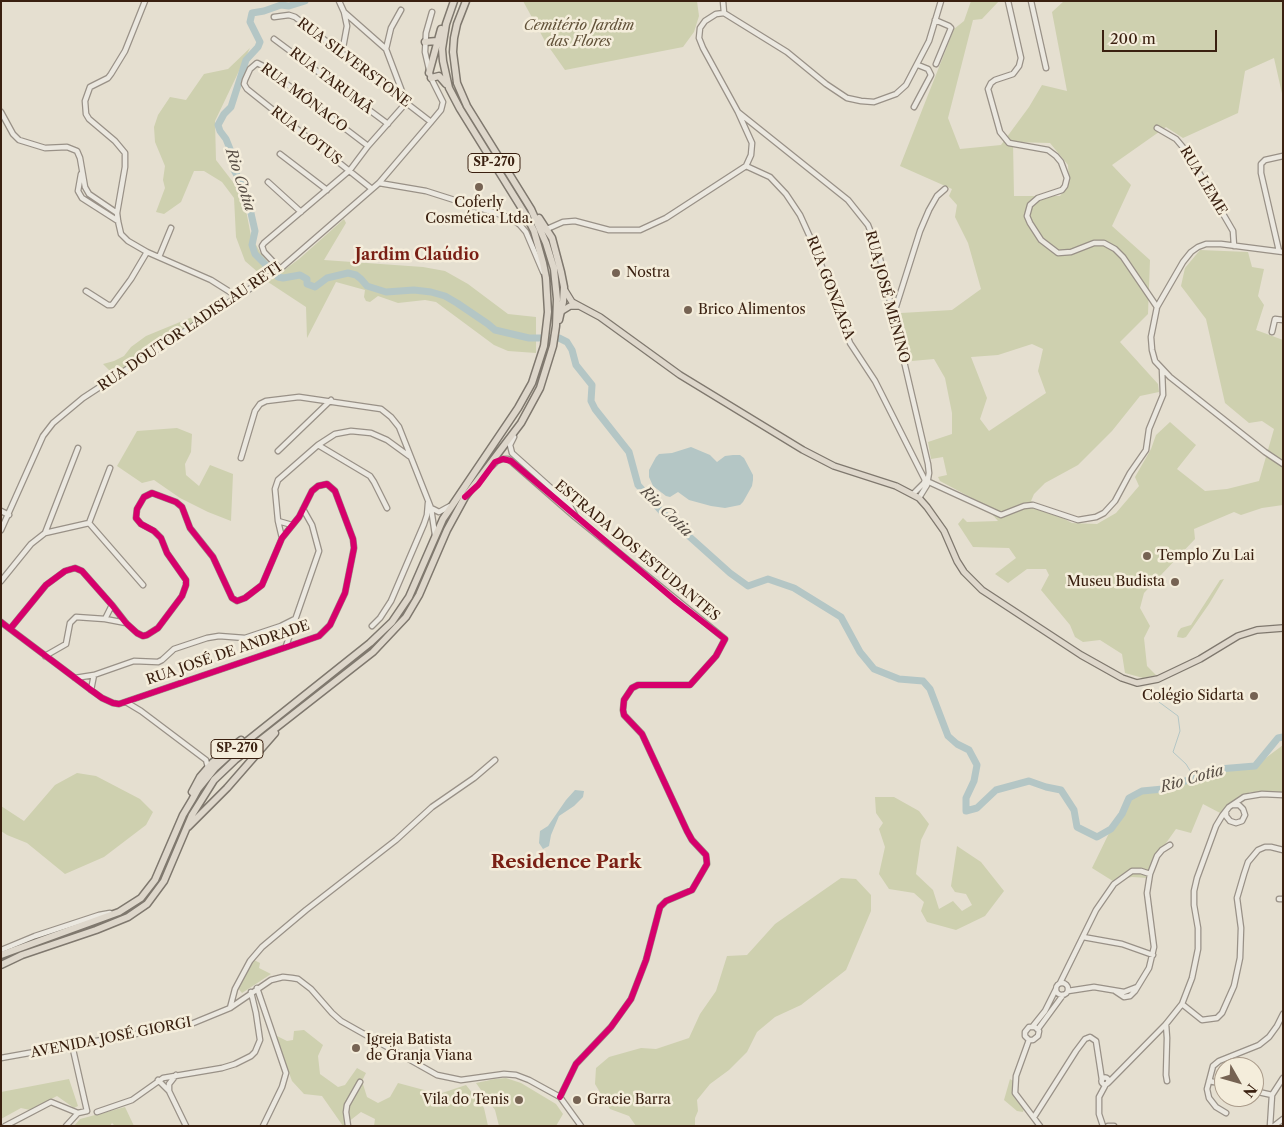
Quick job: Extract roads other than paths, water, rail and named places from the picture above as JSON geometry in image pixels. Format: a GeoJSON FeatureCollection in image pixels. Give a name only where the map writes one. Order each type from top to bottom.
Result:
{"type":"FeatureCollection","features":[{"type":"Feature","properties":{"kind":"highway","name":"SP-270"},"geometry":{"type":"LineString","coordinates":[[1,965],[22,955],[96,930],[138,912],[155,896],[164,881],[199,802],[214,780],[235,760],[373,652],[406,617],[416,601],[447,530],[465,497],[520,423],[533,402],[544,376],[556,328],[557,298],[554,269],[543,235],[531,209],[467,106],[457,83],[453,52],[454,38],[466,1]]}},
{"type":"Feature","properties":{"kind":"highway","name":"SP-270"},"geometry":{"type":"LineString","coordinates":[[1,955],[119,912],[141,898],[152,884],[183,815],[198,789],[215,768],[370,643],[392,622],[409,597],[435,536],[452,505],[526,395],[544,346],[548,312],[546,278],[538,245],[527,217],[449,88],[442,49],[446,24],[453,3]]}},
{"type":"Feature","properties":{"kind":"highway"},"geometry":{"type":"LineString","coordinates":[[449,88],[440,76],[430,75],[437,41],[453,3]]}},
{"type":"Feature","properties":{"kind":"highway"},"geometry":{"type":"LineString","coordinates":[[425,42],[437,41]]}},
{"type":"Feature","properties":{"kind":"highway"},"geometry":{"type":"LineString","coordinates":[[531,209],[547,229],[556,249],[564,287],[562,311],[556,328]]}},
{"type":"Feature","properties":{"kind":"highway"},"geometry":{"type":"LineString","coordinates":[[186,828],[227,788],[290,718]]}},
{"type":"Feature","properties":{"kind":"highway"},"geometry":{"type":"LineString","coordinates":[[183,815],[198,780],[208,767],[241,741],[268,724]]}},
{"type":"Feature","properties":{"kind":"main road"},"geometry":{"type":"LineString","coordinates":[[564,287],[568,299],[578,306],[600,317],[680,375],[803,450],[834,466],[896,486],[916,496],[927,507],[944,531],[964,572],[982,590],[1081,655],[1122,678],[1137,683],[1158,680],[1238,636],[1257,630],[1283,628]]}},
{"type":"Feature","properties":{"kind":"main road"},"geometry":{"type":"LineString","coordinates":[[562,311],[570,306],[578,306]]}},
{"type":"Feature","properties":{"kind":"street"},"geometry":{"type":"LineString","coordinates":[[145,1],[125,51],[112,74],[90,87],[85,102],[86,114],[89,119],[116,141],[125,153],[125,167],[117,213],[118,221],[124,238],[147,252],[211,280],[238,297]]}},
{"type":"Feature","properties":{"kind":"street"},"geometry":{"type":"LineString","coordinates":[[339,1],[344,12],[346,32],[342,53]]}},
{"type":"Feature","properties":{"kind":"street"},"geometry":{"type":"LineString","coordinates":[[723,1],[724,13]]}},
{"type":"Feature","properties":{"kind":"street"},"geometry":{"type":"LineString","coordinates":[[547,229],[563,222],[576,220],[609,230],[640,230],[666,218],[746,166],[751,155],[752,143],[699,38],[700,28],[705,21],[716,14],[724,13],[787,52],[826,84],[848,98],[874,102],[896,94],[906,85],[929,41],[941,1]]}},
{"type":"Feature","properties":{"kind":"street"},"geometry":{"type":"LineString","coordinates":[[1008,1],[1021,58],[1019,66],[1013,74],[991,82],[988,89],[1000,132],[1009,143],[1048,150],[1061,162],[1067,178],[1062,190],[1038,198],[1030,205],[1027,216],[1030,223],[1041,240],[1058,253],[1071,252],[1094,243],[1104,243],[1115,249],[1123,257],[1156,308]]}},
{"type":"Feature","properties":{"kind":"street"},"geometry":{"type":"LineString","coordinates":[[1031,1],[1046,68]]}},
{"type":"Feature","properties":{"kind":"street"},"geometry":{"type":"LineString","coordinates":[[386,49],[391,28],[401,10]]}},
{"type":"Feature","properties":{"kind":"street"},"geometry":{"type":"LineString","coordinates":[[279,270],[264,252],[262,246],[266,240],[350,170],[368,146],[406,103],[386,49],[344,12]]}},
{"type":"Feature","properties":{"kind":"street","name":"RUA DOUTOR LADISLAU RETI"},"geometry":{"type":"LineString","coordinates":[[1,530],[43,436],[53,423],[83,398],[279,270],[379,183],[441,110],[443,102],[430,75],[425,52],[425,42],[432,12]]}},
{"type":"Feature","properties":{"kind":"street","name":"RUA SILVERSTONE"},"geometry":{"type":"LineString","coordinates":[[274,17],[292,16],[431,122]]}},
{"type":"Feature","properties":{"kind":"street"},"geometry":{"type":"LineString","coordinates":[[935,20],[951,28],[936,64]]}},
{"type":"Feature","properties":{"kind":"street","name":"RUA TARUMÃ"},"geometry":{"type":"LineString","coordinates":[[274,39],[388,124]]}},
{"type":"Feature","properties":{"kind":"street","name":"RUA MÔNACO"},"geometry":{"type":"LineString","coordinates":[[245,80],[252,66],[257,63],[260,64],[368,146]]}},
{"type":"Feature","properties":{"kind":"street"},"geometry":{"type":"LineString","coordinates":[[914,107],[931,75],[930,70],[918,65]]}},
{"type":"Feature","properties":{"kind":"street","name":"RUA LOTUS"},"geometry":{"type":"LineString","coordinates":[[245,80],[244,84],[247,89],[372,189]]}},
{"type":"Feature","properties":{"kind":"street"},"geometry":{"type":"LineString","coordinates":[[1,112],[13,134],[19,140],[45,148],[66,147],[74,149],[79,154],[81,173],[88,194],[117,213]]}},
{"type":"Feature","properties":{"kind":"street","name":"RUA JOSÉ MENINO"},"geometry":{"type":"LineString","coordinates":[[738,112],[848,200],[860,214],[873,236],[894,314],[928,464],[929,473],[926,482]]}},
{"type":"Feature","properties":{"kind":"street","name":"RUA LEME"},"geometry":{"type":"LineString","coordinates":[[1157,128],[1169,134],[1181,144],[1233,231],[1234,246]]}},
{"type":"Feature","properties":{"kind":"street"},"geometry":{"type":"LineString","coordinates":[[280,154],[327,190]]}},
{"type":"Feature","properties":{"kind":"street"},"geometry":{"type":"LineString","coordinates":[[1283,156],[1265,160],[1261,164],[1261,174],[1281,251],[1206,244],[1192,252],[1183,262],[1156,308],[1151,337],[1155,361],[1162,369],[1236,430],[1283,464]]}},
{"type":"Feature","properties":{"kind":"street","name":"RUA GONZAGA"},"geometry":{"type":"LineString","coordinates":[[746,166],[770,177],[786,194],[800,216],[823,261],[850,343],[875,381],[926,482]]}},
{"type":"Feature","properties":{"kind":"street"},"geometry":{"type":"LineString","coordinates":[[81,173],[78,191],[82,198],[118,221]]}},
{"type":"Feature","properties":{"kind":"street"},"geometry":{"type":"LineString","coordinates":[[268,182],[301,212]]}},
{"type":"Feature","properties":{"kind":"street"},"geometry":{"type":"LineString","coordinates":[[379,183],[426,191],[509,217],[526,232],[546,278]]}},
{"type":"Feature","properties":{"kind":"street"},"geometry":{"type":"LineString","coordinates":[[894,314],[929,210],[936,196],[945,189]]}},
{"type":"Feature","properties":{"kind":"street"},"geometry":{"type":"LineString","coordinates":[[158,257],[171,228]]}},
{"type":"Feature","properties":{"kind":"street"},"geometry":{"type":"LineString","coordinates":[[86,291],[108,305],[112,305],[147,252]]}},
{"type":"Feature","properties":{"kind":"street"},"geometry":{"type":"LineString","coordinates":[[1272,332],[1275,319],[1283,320]]}},
{"type":"Feature","properties":{"kind":"street"},"geometry":{"type":"LineString","coordinates":[[916,496],[926,482],[1001,515],[1024,506],[1032,505],[1078,520],[1096,517],[1104,513],[1115,501],[1130,473],[1146,450],[1148,429],[1163,395],[1162,369]]}},
{"type":"Feature","properties":{"kind":"street"},"geometry":{"type":"LineString","coordinates":[[241,458],[255,411],[260,404],[266,401],[299,397],[375,406],[386,412],[399,427],[431,508],[435,536]]}},
{"type":"Feature","properties":{"kind":"street"},"geometry":{"type":"LineString","coordinates":[[278,452],[331,400]]}},
{"type":"Feature","properties":{"kind":"street","name":"ESTRADA DOS ESTUDANTES"},"geometry":{"type":"LineString","coordinates":[[533,402],[510,442],[510,450],[571,506],[575,517]]}},
{"type":"Feature","properties":{"kind":"street"},"geometry":{"type":"LineString","coordinates":[[282,538],[278,521],[275,489],[278,480],[335,434],[360,431],[378,435],[410,456]]}},
{"type":"Feature","properties":{"kind":"street"},"geometry":{"type":"LineString","coordinates":[[318,446],[370,476],[387,508]]}},
{"type":"Feature","properties":{"kind":"street"},"geometry":{"type":"LineString","coordinates":[[45,533],[78,448]]}},
{"type":"Feature","properties":{"kind":"street","name":"ESTRADA DOS ESTUDANTES"},"geometry":{"type":"LineString","coordinates":[[465,497],[478,485],[495,462],[505,459],[513,463],[575,517],[725,639],[716,656],[690,685],[638,685],[632,688],[624,700],[624,715],[642,734],[686,831],[706,855],[707,864],[692,890],[666,902],[660,907],[646,960],[631,999],[611,1027],[576,1064],[560,1096]]}},
{"type":"Feature","properties":{"kind":"street"},"geometry":{"type":"LineString","coordinates":[[89,523],[110,468]]}},
{"type":"Feature","properties":{"kind":"street","name":"RUA JOSÉ DE ANDRADE"},"geometry":{"type":"LineString","coordinates":[[126,623],[140,635],[151,634],[158,628],[185,590],[186,580],[166,553],[161,538],[154,531],[141,524],[136,518],[137,509],[144,497],[152,493],[176,502],[182,507],[190,528],[213,557],[234,600],[240,601],[262,585],[282,538],[309,496],[318,486],[323,484],[331,486],[335,491],[352,534],[354,548],[345,593],[330,624],[319,636],[126,702]]}},
{"type":"Feature","properties":{"kind":"street"},"geometry":{"type":"LineString","coordinates":[[562,506],[566,501]]}},
{"type":"Feature","properties":{"kind":"street"},"geometry":{"type":"LineString","coordinates":[[372,626],[380,618],[391,601],[428,515],[428,502]]}},
{"type":"Feature","properties":{"kind":"street"},"geometry":{"type":"LineString","coordinates":[[431,508],[439,512],[452,505]]}},
{"type":"Feature","properties":{"kind":"street"},"geometry":{"type":"LineString","coordinates":[[286,646],[320,551],[312,525],[303,508]]}},
{"type":"Feature","properties":{"kind":"street"},"geometry":{"type":"LineString","coordinates":[[1,511],[9,515]]}},
{"type":"Feature","properties":{"kind":"street"},"geometry":{"type":"LineString","coordinates":[[278,521],[292,525]]}},
{"type":"Feature","properties":{"kind":"street"},"geometry":{"type":"LineString","coordinates":[[1,582],[31,544],[45,533],[89,523]]}},
{"type":"Feature","properties":{"kind":"street"},"geometry":{"type":"LineString","coordinates":[[89,523],[143,585]]}},
{"type":"Feature","properties":{"kind":"street"},"geometry":{"type":"LineString","coordinates":[[10,629],[39,592],[65,571],[72,568],[82,571],[126,623]]}},
{"type":"Feature","properties":{"kind":"street"},"geometry":{"type":"LineString","coordinates":[[106,619],[112,606]]}},
{"type":"Feature","properties":{"kind":"street"},"geometry":{"type":"LineString","coordinates":[[45,656],[66,644],[70,623],[76,617],[106,619],[126,623]]}},
{"type":"Feature","properties":{"kind":"street"},"geometry":{"type":"LineString","coordinates":[[75,678],[94,675],[134,661],[158,662],[174,649],[207,638],[219,636],[245,638],[281,626],[295,619]]}},
{"type":"Feature","properties":{"kind":"street"},"geometry":{"type":"LineString","coordinates":[[1,622],[91,690],[113,703],[126,702],[141,711],[206,760],[208,767]]}},
{"type":"Feature","properties":{"kind":"street"},"geometry":{"type":"LineString","coordinates":[[91,690],[94,675]]}},
{"type":"Feature","properties":{"kind":"street"},"geometry":{"type":"LineString","coordinates":[[206,760],[218,758]]}},
{"type":"Feature","properties":{"kind":"street"},"geometry":{"type":"LineString","coordinates":[[230,1008],[235,989],[250,961],[262,947],[396,840],[432,807],[474,778],[495,760]]}},
{"type":"Feature","properties":{"kind":"street"},"geometry":{"type":"LineString","coordinates":[[1103,1126],[1099,1114],[1099,1097],[1107,1083],[1166,1024],[1182,1004],[1192,978],[1198,949],[1198,928],[1194,898],[1197,878],[1216,826],[1232,805],[1252,794],[1283,795]]}},
{"type":"Feature","properties":{"kind":"street"},"geometry":{"type":"LineString","coordinates":[[1227,810],[1226,816],[1230,822],[1242,821],[1243,809],[1239,805],[1232,805]]}},
{"type":"Feature","properties":{"kind":"street"},"geometry":{"type":"LineString","coordinates":[[1029,1040],[1025,1036],[1027,1028],[1035,1027],[1068,991],[1094,987],[1126,997],[1133,994],[1146,974],[1153,955],[1154,939],[1147,892],[1150,874],[1157,856],[1170,845]]}},
{"type":"Feature","properties":{"kind":"street"},"geometry":{"type":"LineString","coordinates":[[1182,1004],[1202,1020],[1217,1018],[1222,1013],[1234,986],[1240,958],[1241,928],[1236,898],[1248,862],[1258,850],[1265,847],[1283,850]]}},
{"type":"Feature","properties":{"kind":"street"},"geometry":{"type":"LineString","coordinates":[[1035,1027],[1060,983],[1096,910],[1114,884],[1132,871],[1150,874]]}},
{"type":"Feature","properties":{"kind":"street"},"geometry":{"type":"LineString","coordinates":[[1,950],[35,936],[99,915],[119,912]]}},
{"type":"Feature","properties":{"kind":"street"},"geometry":{"type":"LineString","coordinates":[[1083,937],[1122,944],[1153,955]]}},
{"type":"Feature","properties":{"kind":"street","name":"AVENIDA JOSÉ GIORGI"},"geometry":{"type":"LineString","coordinates":[[1,1058],[191,1024],[230,1008],[257,988],[275,978],[283,977],[298,979],[316,994],[341,1021],[437,1075],[461,1080],[504,1074],[516,1075],[560,1096],[581,1126]]}},
{"type":"Feature","properties":{"kind":"street"},"geometry":{"type":"LineString","coordinates":[[1060,983],[1068,985],[1068,991]]}},
{"type":"Feature","properties":{"kind":"street"},"geometry":{"type":"LineString","coordinates":[[257,988],[286,1073],[282,1087],[263,1126]]}},
{"type":"Feature","properties":{"kind":"street"},"geometry":{"type":"LineString","coordinates":[[235,989],[245,996]]}},
{"type":"Feature","properties":{"kind":"street"},"geometry":{"type":"LineString","coordinates":[[1056,989],[1059,994],[1063,995]]}},
{"type":"Feature","properties":{"kind":"street"},"geometry":{"type":"LineString","coordinates":[[97,1112],[132,1100],[158,1080],[176,1075],[206,1072],[235,1064],[251,1056],[255,1052],[260,1040],[251,992]]}},
{"type":"Feature","properties":{"kind":"street"},"geometry":{"type":"LineString","coordinates":[[1226,1113],[1216,1107],[1209,1098],[1207,1088],[1214,1066],[1219,1060],[1259,1045],[1269,1037],[1283,1014]]}},
{"type":"Feature","properties":{"kind":"street"},"geometry":{"type":"LineString","coordinates":[[1166,1024],[1166,1075],[1168,1081]]}},
{"type":"Feature","properties":{"kind":"street"},"geometry":{"type":"LineString","coordinates":[[1029,1040],[1037,1038],[1039,1034],[1035,1027]]}},
{"type":"Feature","properties":{"kind":"street"},"geometry":{"type":"LineString","coordinates":[[1034,1116],[1076,1051],[1087,1038],[1092,1037],[1096,1041],[1102,1080],[1106,1078],[1107,1083]]}},
{"type":"Feature","properties":{"kind":"street"},"geometry":{"type":"LineString","coordinates":[[1029,1040],[1016,1076],[1015,1093],[1040,1126]]}},
{"type":"Feature","properties":{"kind":"street"},"geometry":{"type":"LineString","coordinates":[[5,1126],[51,1102],[78,1113],[87,1111],[72,1045]]}},
{"type":"Feature","properties":{"kind":"street"},"geometry":{"type":"LineString","coordinates":[[169,1091],[169,1084],[176,1075]]}},
{"type":"Feature","properties":{"kind":"street"},"geometry":{"type":"LineString","coordinates":[[1283,1078],[1272,1095],[1270,1126],[1283,1119]]}},
{"type":"Feature","properties":{"kind":"street"},"geometry":{"type":"LineString","coordinates":[[158,1080],[169,1091],[186,1126]]}},
{"type":"Feature","properties":{"kind":"street"},"geometry":{"type":"LineString","coordinates":[[1209,1081],[1214,1082]]}},
{"type":"Feature","properties":{"kind":"street"},"geometry":{"type":"LineString","coordinates":[[348,1126],[347,1105],[360,1082]]}},
{"type":"Feature","properties":{"kind":"street"},"geometry":{"type":"LineString","coordinates":[[1264,1093],[1272,1095]]}},
{"type":"Feature","properties":{"kind":"street"},"geometry":{"type":"LineString","coordinates":[[66,1126],[78,1113]]}},
{"type":"Feature","properties":{"kind":"street"},"geometry":{"type":"LineString","coordinates":[[1108,1126],[1114,1126]]}},
{"type":"Feature","properties":{"kind":"waterway","name":"Rio Cotia"},"geometry":{"type":"LineString","coordinates":[[305,1],[252,13],[250,22],[260,42],[246,60],[231,107],[224,114],[218,125],[232,154],[234,170],[246,191],[255,231],[252,245],[255,254],[278,277],[300,275],[307,279],[307,284],[315,287],[327,278],[348,273],[356,275],[367,286],[386,292],[414,290],[445,296],[495,330],[529,338],[559,338],[567,342],[572,350],[576,365],[592,385],[591,401],[595,409],[629,452],[638,485],[662,512],[730,573],[748,586],[768,579],[794,588],[841,617],[860,652],[874,669],[899,679],[923,681],[930,689],[948,736],[957,744],[969,750],[977,765],[974,781],[966,798],[966,811],[977,808],[996,790],[1029,781],[1061,790],[1074,810],[1077,827],[1097,837],[1111,829],[1122,814],[1129,798],[1142,791],[1163,789],[1219,769],[1255,766],[1278,738],[1283,737]]}},
{"type":"Feature","properties":{"kind":"waterway"},"geometry":{"type":"LineString","coordinates":[[1155,696],[1159,702],[1178,716],[1180,731],[1173,752],[1186,764],[1194,777]]}},
{"type":"Feature","properties":{"kind":"place","name":"Coferly Cosmética Ltda."},"geometry":{"type":"Point","coordinates":[479,187]}},
{"type":"Feature","properties":{"kind":"place","name":"Nostra"},"geometry":{"type":"Point","coordinates":[616,273]}},
{"type":"Feature","properties":{"kind":"place","name":"Brico Alimentos"},"geometry":{"type":"Point","coordinates":[688,310]}},
{"type":"Feature","properties":{"kind":"place","name":"Templo Zu Lai"},"geometry":{"type":"Point","coordinates":[1147,556]}},
{"type":"Feature","properties":{"kind":"place","name":"Museu Budista"},"geometry":{"type":"Point","coordinates":[1175,582]}},
{"type":"Feature","properties":{"kind":"place","name":"Colégio Sidarta"},"geometry":{"type":"Point","coordinates":[1254,696]}},
{"type":"Feature","properties":{"kind":"place","name":"Igreja Batista de Granja Viana"},"geometry":{"type":"Point","coordinates":[356,1048]}},
{"type":"Feature","properties":{"kind":"place","name":"Vila do Tenis"},"geometry":{"type":"Point","coordinates":[519,1100]}},
{"type":"Feature","properties":{"kind":"place","name":"Gracie Barra"},"geometry":{"type":"Point","coordinates":[577,1100]}},
{"type":"Feature","properties":{"kind":"district","name":"Jardim Claúdio"},"geometry":{"type":"Point","coordinates":[417,255]}},
{"type":"Feature","properties":{"kind":"district","name":"Residence Park"},"geometry":{"type":"Point","coordinates":[566,863]}},
{"type":"Feature","properties":{"kind":"park label","name":"Cemitério Jardim das Flores"},"geometry":{"type":"Point","coordinates":[579,34]}}]}
